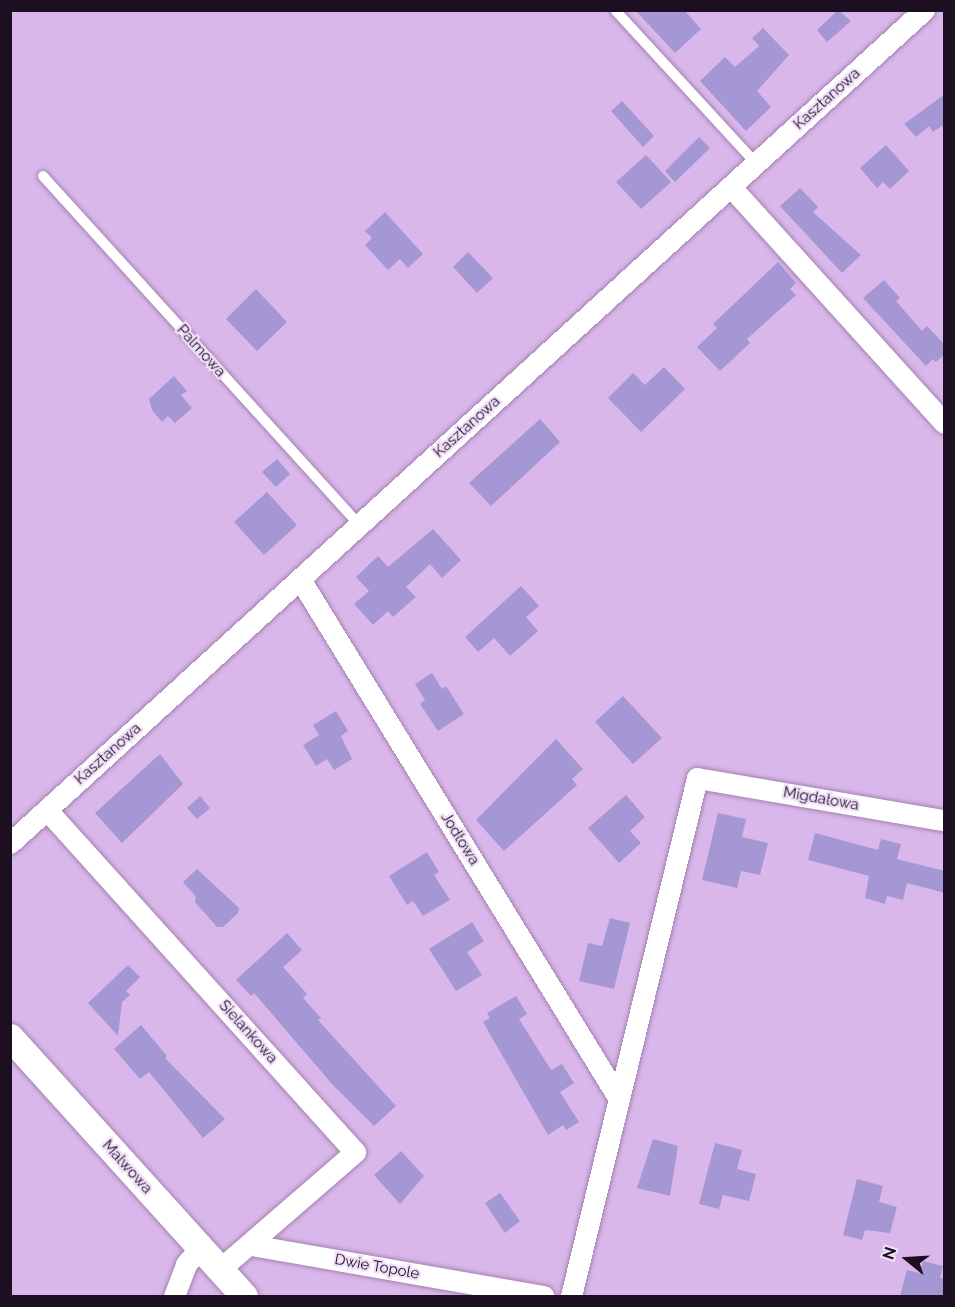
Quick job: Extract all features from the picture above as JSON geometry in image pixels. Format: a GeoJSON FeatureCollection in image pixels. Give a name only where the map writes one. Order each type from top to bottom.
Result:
{"type":"FeatureCollection","features":[{"type":"Feature","properties":{"kind":"street","name":"Kasztanowa"},"geometry":{"type":"LineString","coordinates":[[10,843],[924,10]]}},
{"type":"Feature","properties":{"kind":"street"},"geometry":{"type":"LineString","coordinates":[[731,187],[945,423]]}},
{"type":"Feature","properties":{"kind":"street","name":"Jodłowa"},"geometry":{"type":"LineString","coordinates":[[300,579],[620,1099]]}},
{"type":"Feature","properties":{"kind":"street","name":"Migdałowa"},"geometry":{"type":"LineString","coordinates":[[620,1099],[697,778],[945,820]]}},
{"type":"Feature","properties":{"kind":"street","name":"Sielankowa"},"geometry":{"type":"LineString","coordinates":[[47,810],[355,1152],[251,1245]]}},
{"type":"Feature","properties":{"kind":"street","name":"Malwowa"},"geometry":{"type":"LineString","coordinates":[[10,1037],[243,1296]]}},
{"type":"Feature","properties":{"kind":"street"},"geometry":{"type":"LineString","coordinates":[[571,1296],[620,1099]]}},
{"type":"Feature","properties":{"kind":"street"},"geometry":{"type":"LineString","coordinates":[[219,1270],[251,1245]]}},
{"type":"Feature","properties":{"kind":"street","name":"Dwie Topole"},"geometry":{"type":"LineString","coordinates":[[251,1245],[544,1296]]}},
{"type":"Feature","properties":{"kind":"street"},"geometry":{"type":"LineString","coordinates":[[174,1296],[186,1264],[200,1248]]}},
{"type":"Feature","properties":{"kind":"lane"},"geometry":{"type":"LineString","coordinates":[[616,10],[756,163]]}},
{"type":"Feature","properties":{"kind":"lane","name":"Palmowa"},"geometry":{"type":"LineString","coordinates":[[43,176],[359,525]]}},
{"type":"Feature","properties":{"kind":"building"},"geometry":{"type":"Polygon","coordinates":[[[635,10],[684,10],[701,29],[675,53],[635,10]]]}},
{"type":"Feature","properties":{"kind":"building"},"geometry":{"type":"Polygon","coordinates":[[[838,10],[851,21],[827,42],[817,30],[838,10]]]}},
{"type":"Feature","properties":{"kind":"building"},"geometry":{"type":"Polygon","coordinates":[[[763,28],[789,55],[757,91],[771,107],[746,131],[700,81],[725,57],[735,67],[759,46],[752,38],[763,28]]]}},
{"type":"Feature","properties":{"kind":"building"},"geometry":{"type":"Polygon","coordinates":[[[945,94],[945,124],[933,132],[929,126],[916,137],[904,124],[945,94]]]}},
{"type":"Feature","properties":{"kind":"building"},"geometry":{"type":"Polygon","coordinates":[[[622,101],[654,136],[643,147],[611,111],[622,101]]]}},
{"type":"Feature","properties":{"kind":"building"},"geometry":{"type":"Polygon","coordinates":[[[699,137],[710,148],[675,182],[665,171],[699,137]]]}},
{"type":"Feature","properties":{"kind":"building"},"geometry":{"type":"Polygon","coordinates":[[[886,145],[909,171],[890,189],[883,182],[877,188],[860,168],[886,145]]]}},
{"type":"Feature","properties":{"kind":"building"},"geometry":{"type":"Polygon","coordinates":[[[646,155],[671,182],[641,209],[616,182],[646,155]]]}},
{"type":"Feature","properties":{"kind":"building"},"geometry":{"type":"Polygon","coordinates":[[[800,188],[818,207],[813,212],[861,255],[842,273],[780,206],[800,188]]]}},
{"type":"Feature","properties":{"kind":"building"},"geometry":{"type":"Polygon","coordinates":[[[385,212],[423,254],[408,268],[400,259],[388,270],[365,245],[372,238],[365,231],[385,212]]]}},
{"type":"Feature","properties":{"kind":"building"},"geometry":{"type":"Polygon","coordinates":[[[468,252],[493,278],[477,293],[453,267],[468,252]]]}},
{"type":"Feature","properties":{"kind":"building"},"geometry":{"type":"Polygon","coordinates":[[[778,262],[796,283],[790,289],[796,295],[747,339],[750,343],[720,371],[697,347],[717,328],[713,324],[778,262]]]}},
{"type":"Feature","properties":{"kind":"building"},"geometry":{"type":"Polygon","coordinates":[[[884,280],[900,298],[896,301],[922,331],[927,326],[945,345],[945,354],[936,362],[933,359],[926,366],[863,298],[884,280]]]}},
{"type":"Feature","properties":{"kind":"building"},"geometry":{"type":"Polygon","coordinates":[[[256,289],[287,322],[257,351],[226,319],[256,289]]]}},
{"type":"Feature","properties":{"kind":"building"},"geometry":{"type":"Polygon","coordinates":[[[664,367],[685,389],[641,432],[608,398],[633,373],[645,385],[664,367]]]}},
{"type":"Feature","properties":{"kind":"building"},"geometry":{"type":"Polygon","coordinates":[[[174,376],[187,391],[181,395],[192,408],[175,423],[168,416],[162,422],[152,410],[149,399],[174,376]]]}},
{"type":"Feature","properties":{"kind":"building"},"geometry":{"type":"Polygon","coordinates":[[[540,419],[560,442],[491,506],[469,483],[540,419]]]}},
{"type":"Feature","properties":{"kind":"building"},"geometry":{"type":"Polygon","coordinates":[[[277,459],[290,474],[276,487],[262,472],[277,459]]]}},
{"type":"Feature","properties":{"kind":"building"},"geometry":{"type":"Polygon","coordinates":[[[267,492],[297,525],[264,555],[234,522],[267,492]]]}},
{"type":"Feature","properties":{"kind":"building"},"geometry":{"type":"Polygon","coordinates":[[[433,529],[461,560],[442,578],[430,564],[406,587],[416,597],[393,617],[388,611],[373,625],[354,604],[369,591],[356,577],[378,556],[388,567],[433,529]]]}},
{"type":"Feature","properties":{"kind":"building"},"geometry":{"type":"Polygon","coordinates":[[[521,586],[539,606],[526,617],[538,631],[510,656],[494,638],[478,652],[465,637],[521,586]]]}},
{"type":"Feature","properties":{"kind":"building"},"geometry":{"type":"Polygon","coordinates":[[[432,673],[442,689],[446,686],[464,714],[438,731],[420,704],[425,700],[415,684],[432,673]]]}},
{"type":"Feature","properties":{"kind":"building"},"geometry":{"type":"Polygon","coordinates":[[[623,696],[662,738],[633,764],[595,722],[623,696]]]}},
{"type":"Feature","properties":{"kind":"building"},"geometry":{"type":"Polygon","coordinates":[[[336,711],[348,731],[341,736],[352,759],[334,770],[327,759],[316,766],[303,745],[319,735],[313,725],[336,711]]]}},
{"type":"Feature","properties":{"kind":"building"},"geometry":{"type":"Polygon","coordinates":[[[556,739],[583,769],[572,779],[577,785],[504,851],[476,820],[556,739]]]}},
{"type":"Feature","properties":{"kind":"building"},"geometry":{"type":"Polygon","coordinates":[[[160,754],[183,784],[122,843],[95,813],[160,754]]]}},
{"type":"Feature","properties":{"kind":"building"},"geometry":{"type":"Polygon","coordinates":[[[626,795],[645,817],[630,831],[641,843],[619,863],[588,828],[626,795]]]}},
{"type":"Feature","properties":{"kind":"building"},"geometry":{"type":"Polygon","coordinates":[[[200,796],[210,808],[197,819],[187,808],[200,796]]]}},
{"type":"Feature","properties":{"kind":"building"},"geometry":{"type":"Polygon","coordinates":[[[718,813],[746,819],[742,837],[768,843],[760,875],[741,871],[737,888],[702,880],[718,813]]]}},
{"type":"Feature","properties":{"kind":"building"},"geometry":{"type":"Polygon","coordinates":[[[815,833],[878,850],[881,839],[901,844],[897,859],[945,871],[945,893],[907,883],[903,900],[887,896],[885,904],[865,898],[869,876],[808,860],[815,833]]]}},
{"type":"Feature","properties":{"kind":"building"},"geometry":{"type":"Polygon","coordinates":[[[427,852],[439,872],[434,875],[450,900],[423,916],[413,901],[407,905],[389,876],[427,852]]]}},
{"type":"Feature","properties":{"kind":"building"},"geometry":{"type":"Polygon","coordinates":[[[197,869],[239,908],[238,913],[223,927],[217,927],[195,902],[196,897],[183,882],[197,869]]]}},
{"type":"Feature","properties":{"kind":"building"},"geometry":{"type":"Polygon","coordinates":[[[610,918],[630,923],[614,989],[579,981],[588,943],[602,946],[610,918]]]}},
{"type":"Feature","properties":{"kind":"building"},"geometry":{"type":"Polygon","coordinates":[[[472,922],[484,941],[467,952],[482,975],[456,991],[429,949],[472,922]]]}},
{"type":"Feature","properties":{"kind":"building"},"geometry":{"type":"Polygon","coordinates":[[[287,933],[302,950],[283,967],[307,994],[303,998],[321,1018],[318,1020],[396,1106],[374,1126],[332,1084],[254,993],[251,996],[236,980],[287,933]]]}},
{"type":"Feature","properties":{"kind":"building"},"geometry":{"type":"Polygon","coordinates":[[[128,965],[140,977],[126,991],[130,995],[122,1002],[118,1036],[88,1003],[128,965]]]}},
{"type":"Feature","properties":{"kind":"building"},"geometry":{"type":"Polygon","coordinates":[[[516,996],[527,1014],[519,1019],[551,1070],[562,1064],[574,1083],[560,1092],[579,1122],[566,1130],[563,1125],[548,1135],[483,1022],[490,1018],[487,1013],[516,996]]]}},
{"type":"Feature","properties":{"kind":"building"},"geometry":{"type":"Polygon","coordinates":[[[141,1025],[167,1056],[165,1058],[225,1119],[203,1138],[149,1072],[140,1079],[114,1049],[141,1025]]]}},
{"type":"Feature","properties":{"kind":"building"},"geometry":{"type":"Polygon","coordinates":[[[653,1139],[678,1146],[670,1196],[637,1188],[653,1139]]]}},
{"type":"Feature","properties":{"kind":"building"},"geometry":{"type":"Polygon","coordinates":[[[715,1143],[742,1150],[737,1169],[756,1174],[749,1201],[723,1195],[719,1209],[699,1204],[715,1143]]]}},
{"type":"Feature","properties":{"kind":"building"},"geometry":{"type":"Polygon","coordinates":[[[401,1151],[424,1176],[400,1204],[374,1175],[401,1151]]]}},
{"type":"Feature","properties":{"kind":"building"},"geometry":{"type":"Polygon","coordinates":[[[857,1179],[883,1186],[879,1202],[897,1207],[890,1233],[865,1230],[862,1240],[843,1235],[857,1179]]]}},
{"type":"Feature","properties":{"kind":"building"},"geometry":{"type":"Polygon","coordinates":[[[500,1193],[520,1221],[505,1233],[485,1203],[500,1193]]]}},
{"type":"Feature","properties":{"kind":"building"},"geometry":{"type":"Polygon","coordinates":[[[923,1261],[943,1266],[940,1278],[945,1279],[945,1296],[900,1296],[907,1270],[920,1273],[923,1261]]]}}]}
